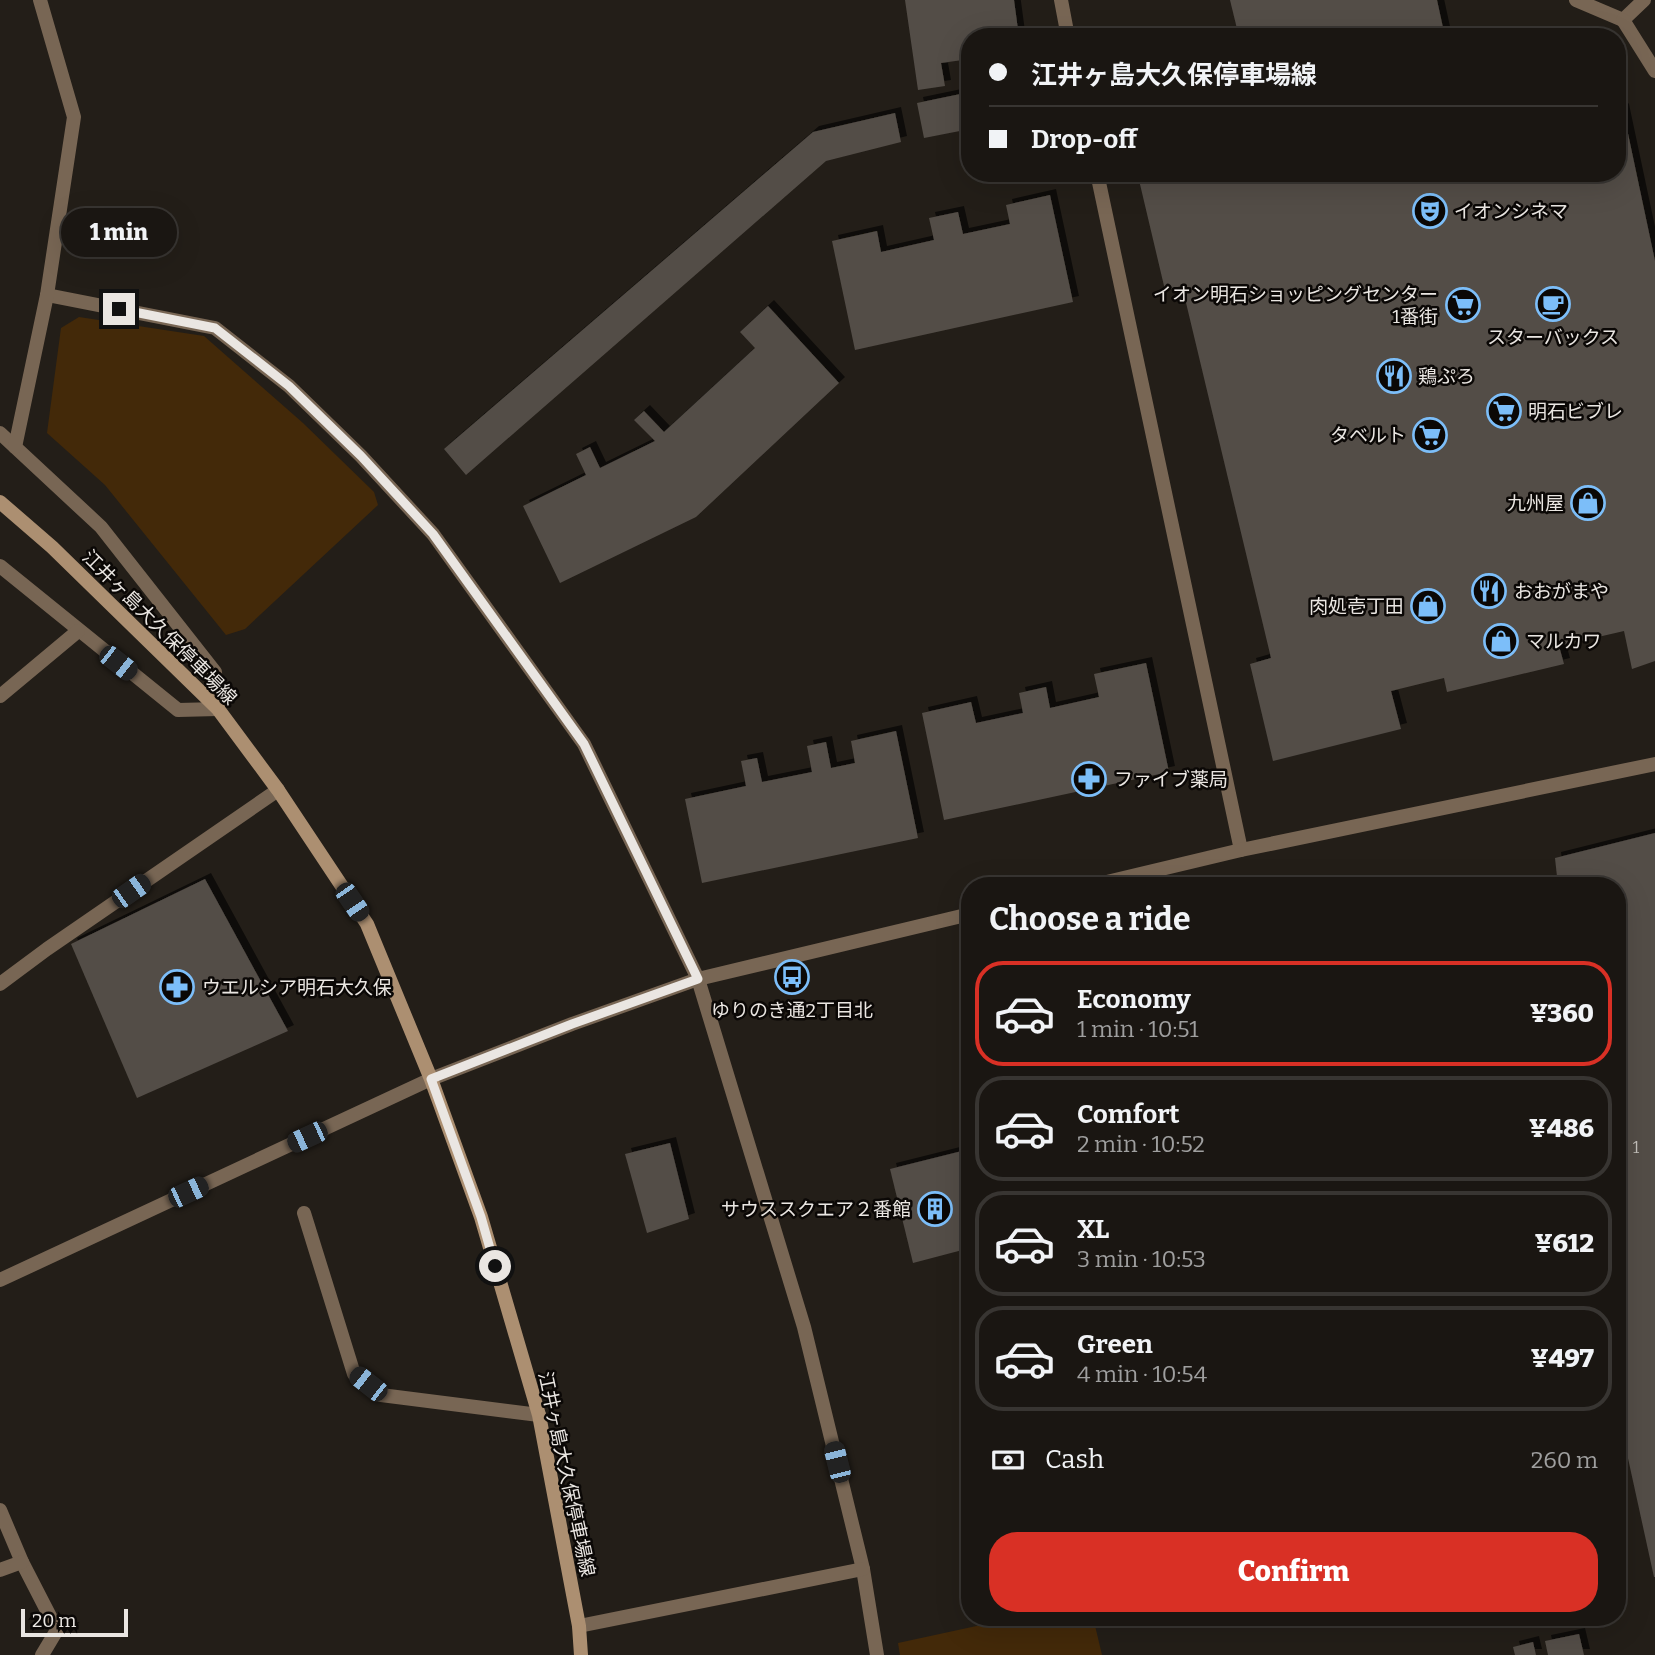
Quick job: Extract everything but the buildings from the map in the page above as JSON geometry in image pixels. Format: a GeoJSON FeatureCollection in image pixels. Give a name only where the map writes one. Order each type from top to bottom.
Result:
{"type":"FeatureCollection","features":[{"type":"Feature","properties":{"kind":"main road","name":"江井ヶ島大久保停車場線"},"geometry":{"type":"LineString","coordinates":[[0,502],[52,547],[218,709],[278,790],[367,924],[431,1079],[481,1217],[539,1415],[579,1626],[581,1655]]}},
{"type":"Feature","properties":{"kind":"street"},"geometry":{"type":"LineString","coordinates":[[15,447],[47,295],[74,117],[40,0]]}},
{"type":"Feature","properties":{"kind":"street"},"geometry":{"type":"LineString","coordinates":[[1061,0],[1066,28]]}},
{"type":"Feature","properties":{"kind":"street"},"geometry":{"type":"LineString","coordinates":[[1576,0],[1623,20],[1655,71]]}},
{"type":"Feature","properties":{"kind":"street"},"geometry":{"type":"LineString","coordinates":[[1623,20],[1644,0]]}},
{"type":"Feature","properties":{"kind":"street"},"geometry":{"type":"LineString","coordinates":[[1099,182],[1241,850]]}},
{"type":"Feature","properties":{"kind":"street"},"geometry":{"type":"LineString","coordinates":[[47,295],[215,328],[289,386],[361,456],[433,534],[584,744],[698,979],[804,1327],[863,1569],[877,1655]]}},
{"type":"Feature","properties":{"kind":"street"},"geometry":{"type":"LineString","coordinates":[[0,433],[101,527],[215,672],[218,709],[177,710],[0,566]]}},
{"type":"Feature","properties":{"kind":"street"},"geometry":{"type":"LineString","coordinates":[[0,696],[78,631]]}},
{"type":"Feature","properties":{"kind":"street"},"geometry":{"type":"LineString","coordinates":[[1128,877],[1241,850],[1655,764]]}},
{"type":"Feature","properties":{"kind":"street"},"geometry":{"type":"LineString","coordinates":[[0,984],[47,948],[278,790]]}},
{"type":"Feature","properties":{"kind":"street"},"geometry":{"type":"LineString","coordinates":[[0,1280],[431,1079],[572,1024],[698,979],[961,916]]}},
{"type":"Feature","properties":{"kind":"street"},"geometry":{"type":"LineString","coordinates":[[304,1213],[354,1374],[381,1395],[539,1415]]}},
{"type":"Feature","properties":{"kind":"street"},"geometry":{"type":"LineString","coordinates":[[0,1510],[22,1562],[57,1630],[42,1655]]}},
{"type":"Feature","properties":{"kind":"street"},"geometry":{"type":"LineString","coordinates":[[0,1570],[22,1562]]}},
{"type":"Feature","properties":{"kind":"street"},"geometry":{"type":"LineString","coordinates":[[579,1626],[863,1569]]}},
{"type":"Feature","properties":{"kind":"shaded area"},"geometry":{"type":"Polygon","coordinates":[[[79,317],[204,336],[303,423],[374,492],[378,505],[245,629],[226,635],[105,485],[47,433],[61,328],[79,317]]]}},
{"type":"Feature","properties":{"kind":"shaded area"},"geometry":{"type":"Polygon","coordinates":[[[976,1626],[1095,1626],[1102,1655],[900,1655],[898,1643],[976,1626]]]}},
{"type":"Feature","properties":{"kind":"place","name":"イオンシネマ"},"geometry":{"type":"Point","coordinates":[1430,211]}},
{"type":"Feature","properties":{"kind":"place","name":"スターバックス"},"geometry":{"type":"Point","coordinates":[1553,304]}},
{"type":"Feature","properties":{"kind":"place","name":"イオン明石ショッピングセンター 1番街"},"geometry":{"type":"Point","coordinates":[1463,305]}},
{"type":"Feature","properties":{"kind":"place","name":"鶏ぷろ"},"geometry":{"type":"Point","coordinates":[1394,376]}},
{"type":"Feature","properties":{"kind":"place","name":"明石ビブレ"},"geometry":{"type":"Point","coordinates":[1504,411]}},
{"type":"Feature","properties":{"kind":"place","name":"タベルト"},"geometry":{"type":"Point","coordinates":[1430,435]}},
{"type":"Feature","properties":{"kind":"place","name":"九州屋"},"geometry":{"type":"Point","coordinates":[1588,503]}},
{"type":"Feature","properties":{"kind":"place","name":"おおがまや"},"geometry":{"type":"Point","coordinates":[1489,591]}},
{"type":"Feature","properties":{"kind":"place","name":"肉処壱丁田"},"geometry":{"type":"Point","coordinates":[1428,606]}},
{"type":"Feature","properties":{"kind":"place","name":"マルカワ"},"geometry":{"type":"Point","coordinates":[1501,641]}},
{"type":"Feature","properties":{"kind":"place","name":"ファイブ薬局"},"geometry":{"type":"Point","coordinates":[1089,779]}},
{"type":"Feature","properties":{"kind":"place","name":"ゆりのき通2丁目北"},"geometry":{"type":"Point","coordinates":[792,977]}},
{"type":"Feature","properties":{"kind":"place","name":"ウエルシア明石大久保"},"geometry":{"type":"Point","coordinates":[177,987]}},
{"type":"Feature","properties":{"kind":"place","name":"サウススクエア２番館"},"geometry":{"type":"Point","coordinates":[935,1209]}},
{"type":"Feature","properties":{"kind":"route"},"geometry":{"type":"LineString","coordinates":[[119,309],[215,328],[289,386],[361,456],[433,534],[584,744],[698,979],[431,1079],[481,1217],[495,1266]]}}]}
